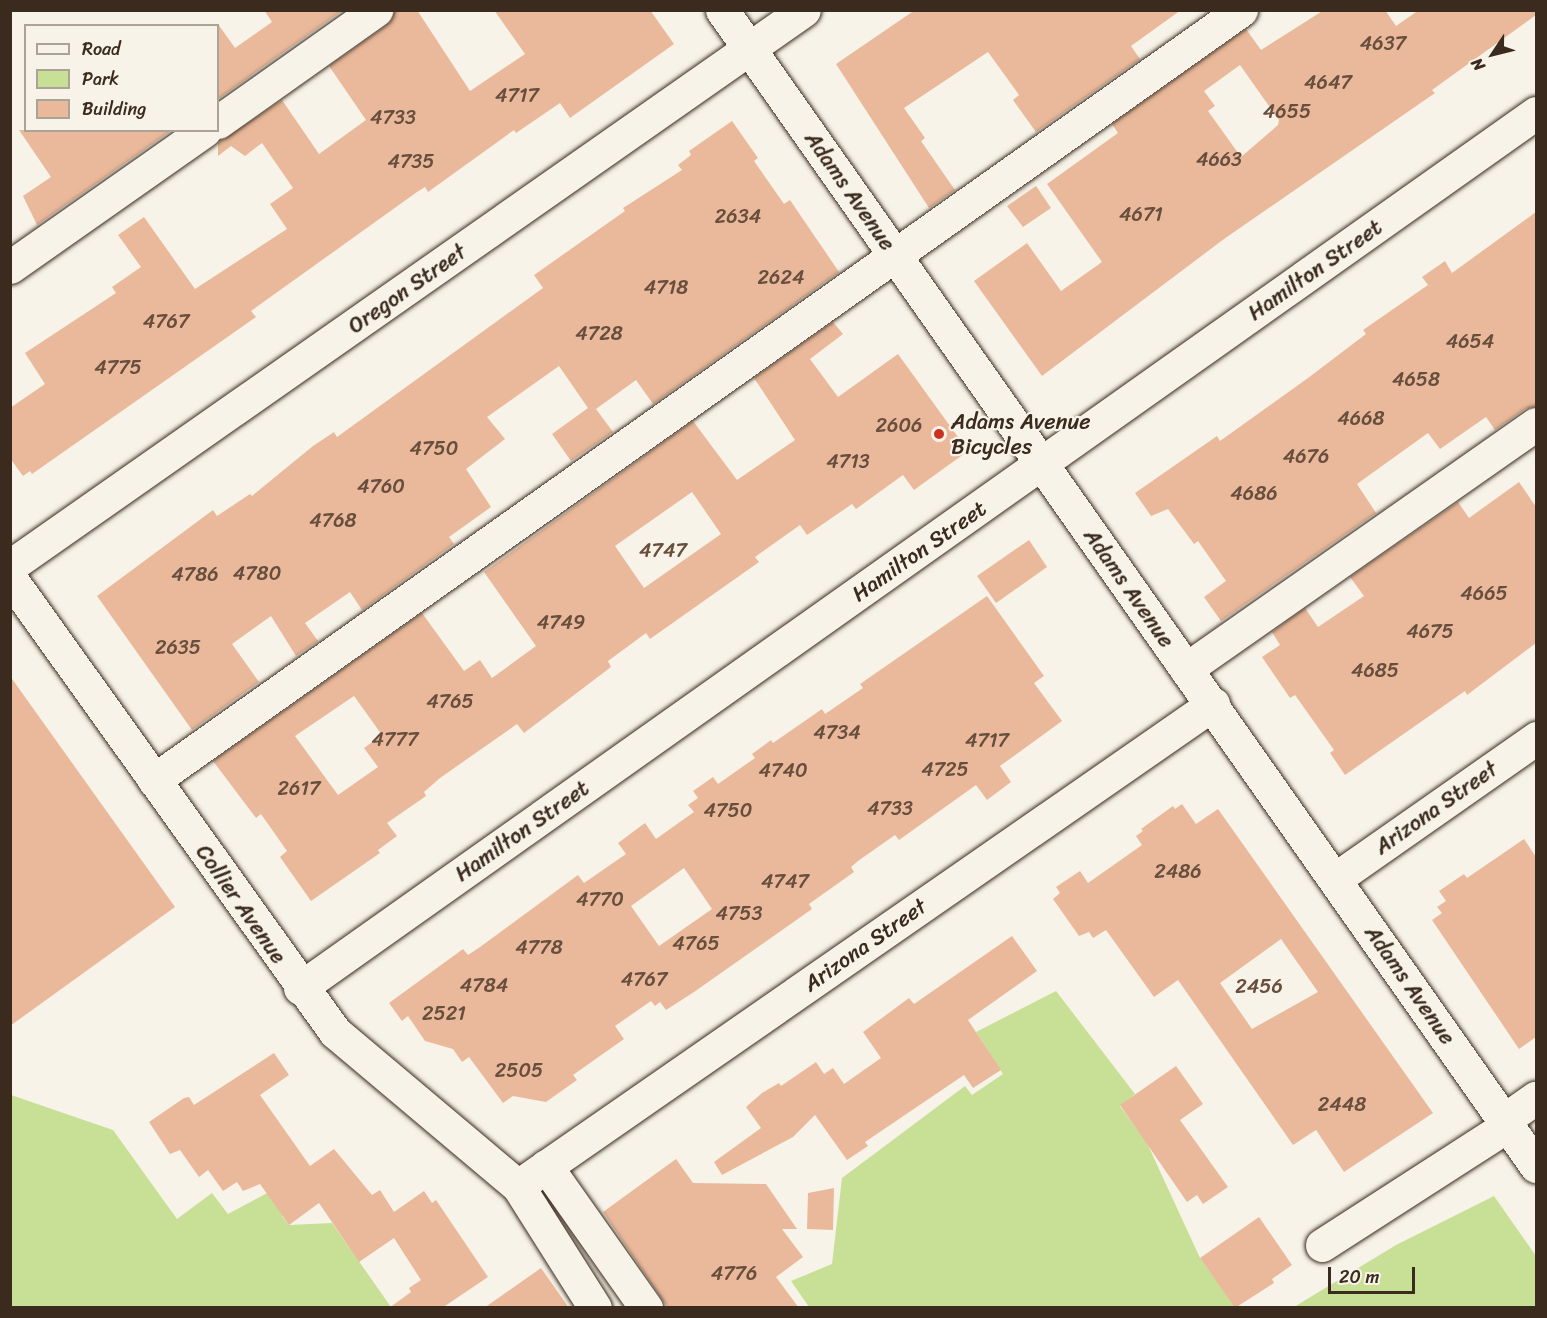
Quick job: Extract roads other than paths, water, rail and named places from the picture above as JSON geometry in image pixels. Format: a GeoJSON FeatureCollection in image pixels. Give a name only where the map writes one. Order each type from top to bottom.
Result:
{"type":"FeatureCollection","features":[{"type":"Feature","properties":{"kind":"street"},"geometry":{"type":"LineString","coordinates":[[219,121],[376,10]]}},
{"type":"Feature","properties":{"kind":"street","name":"Adams Avenue"},"geometry":{"type":"LineString","coordinates":[[722,10],[1186,669],[1213,704],[1536,1166]]}},
{"type":"Feature","properties":{"kind":"street","name":"Oregon Street"},"geometry":{"type":"LineString","coordinates":[[10,566],[804,10]]}},
{"type":"Feature","properties":{"kind":"street"},"geometry":{"type":"LineString","coordinates":[[154,780],[1241,10]]}},
{"type":"Feature","properties":{"kind":"street","name":"Hamilton Street"},"geometry":{"type":"LineString","coordinates":[[300,988],[1536,113]]}},
{"type":"Feature","properties":{"kind":"street"},"geometry":{"type":"LineString","coordinates":[[10,267],[202,132]]}},
{"type":"Feature","properties":{"kind":"street"},"geometry":{"type":"LineString","coordinates":[[1186,669],[1536,424]]}},
{"type":"Feature","properties":{"kind":"street","name":"Collier Avenue"},"geometry":{"type":"LineString","coordinates":[[10,578],[300,988],[335,1032],[518,1186],[595,1308]]}},
{"type":"Feature","properties":{"kind":"street","name":"Arizona Street"},"geometry":{"type":"LineString","coordinates":[[518,1186],[1213,704]]}},
{"type":"Feature","properties":{"kind":"street","name":"Arizona Street"},"geometry":{"type":"LineString","coordinates":[[1335,879],[1536,738]]}},
{"type":"Feature","properties":{"kind":"street"},"geometry":{"type":"LineString","coordinates":[[1322,1245],[1506,1123],[1536,1098]]}},
{"type":"Feature","properties":{"kind":"street"},"geometry":{"type":"LineString","coordinates":[[546,1166],[646,1308]]}},
{"type":"Feature","properties":{"kind":"place","name":"Adams Avenue Bicycles"},"geometry":{"type":"Point","coordinates":[939,434]}}]}
